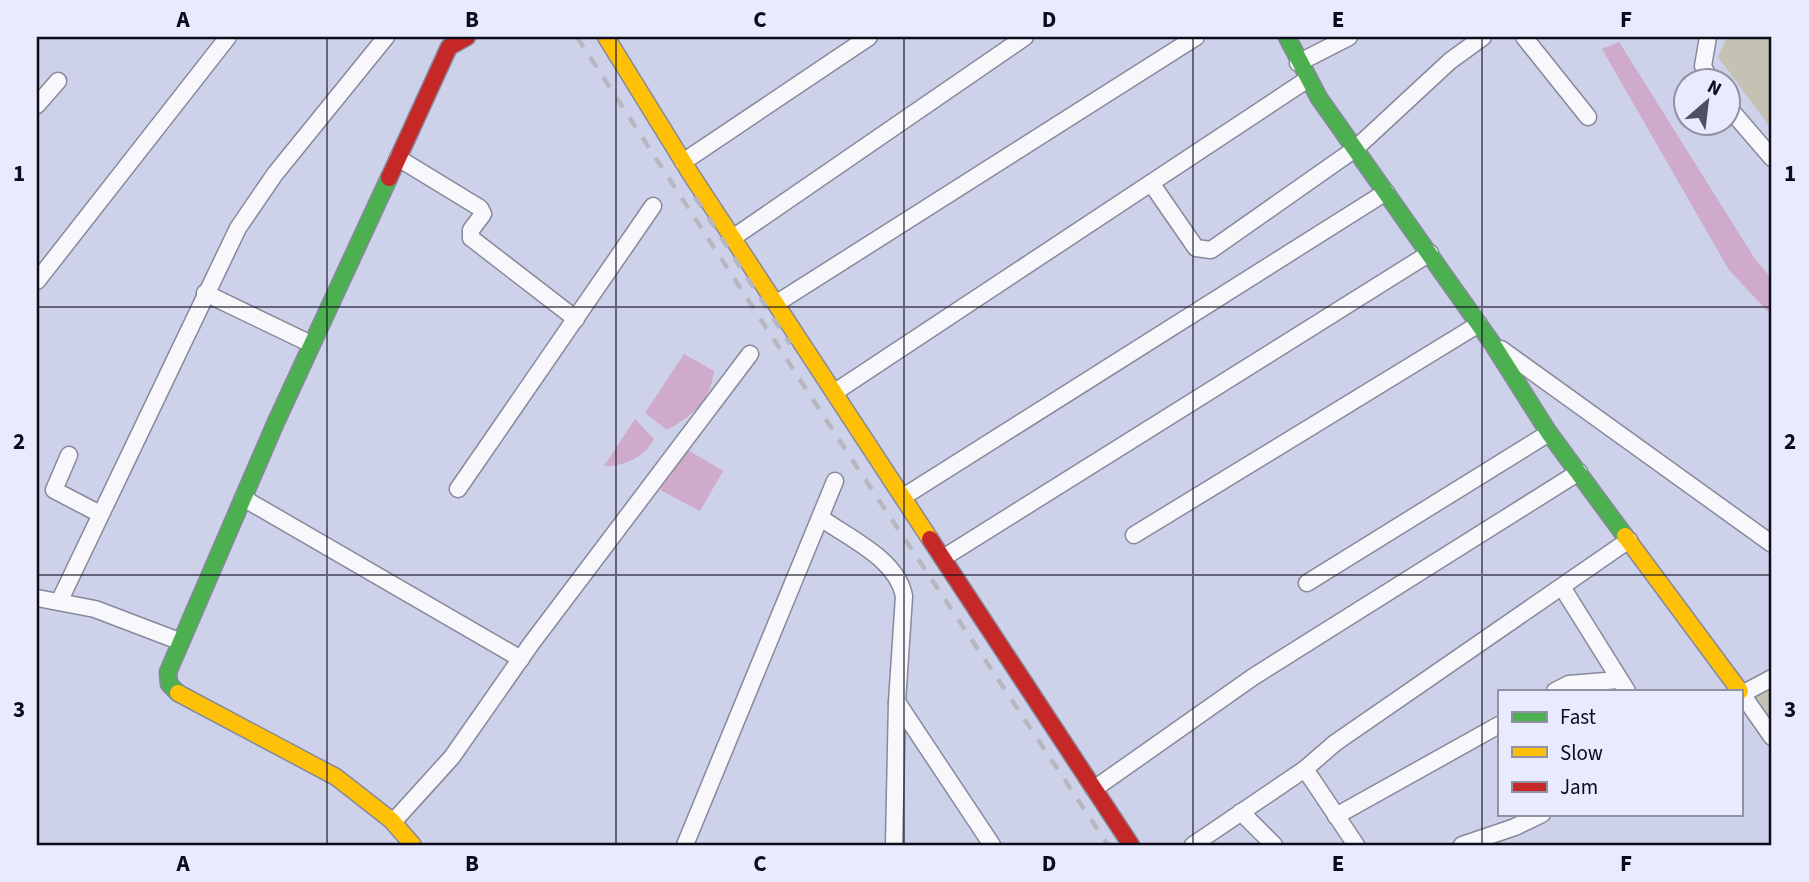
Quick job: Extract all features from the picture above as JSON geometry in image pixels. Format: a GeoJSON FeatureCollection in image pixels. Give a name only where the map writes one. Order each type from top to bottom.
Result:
{"type":"FeatureCollection","features":[{"type":"Feature","properties":{"kind":"street"},"geometry":{"type":"LineString","coordinates":[[37,281],[228,37]]}},
{"type":"Feature","properties":{"kind":"street"},"geometry":{"type":"LineString","coordinates":[[59,602],[238,228],[275,174],[386,37]]}},
{"type":"Feature","properties":{"kind":"street"},"geometry":{"type":"LineString","coordinates":[[413,845],[394,821],[327,773],[180,695],[169,684],[168,672],[179,641],[311,344],[398,158],[444,42],[467,37]]}},
{"type":"Feature","properties":{"kind":"street"},"geometry":{"type":"LineString","coordinates":[[606,37],[652,107],[682,162],[734,237],[1131,845]]}},
{"type":"Feature","properties":{"kind":"street"},"geometry":{"type":"LineString","coordinates":[[682,162],[869,37]]}},
{"type":"Feature","properties":{"kind":"street"},"geometry":{"type":"LineString","coordinates":[[734,237],[1025,37]]}},
{"type":"Feature","properties":{"kind":"street"},"geometry":{"type":"LineString","coordinates":[[777,303],[1196,37]]}},
{"type":"Feature","properties":{"kind":"street"},"geometry":{"type":"LineString","coordinates":[[1287,37],[1308,79],[1492,343],[1549,433],[1739,690]]}},
{"type":"Feature","properties":{"kind":"street"},"geometry":{"type":"LineString","coordinates":[[1298,63],[1349,37]]}},
{"type":"Feature","properties":{"kind":"street"},"geometry":{"type":"LineString","coordinates":[[1524,37],[1588,117]]}},
{"type":"Feature","properties":{"kind":"street"},"geometry":{"type":"LineString","coordinates":[[1703,66],[1708,37]]}},
{"type":"Feature","properties":{"kind":"street"},"geometry":{"type":"LineString","coordinates":[[1151,183],[1191,242],[1203,251],[1211,250],[1355,149],[1476,39]]}},
{"type":"Feature","properties":{"kind":"street"},"geometry":{"type":"LineString","coordinates":[[835,392],[1308,79]]}},
{"type":"Feature","properties":{"kind":"street"},"geometry":{"type":"LineString","coordinates":[[37,105],[58,81]]}},
{"type":"Feature","properties":{"kind":"street"},"geometry":{"type":"LineString","coordinates":[[1742,123],[1772,158]]}},
{"type":"Feature","properties":{"kind":"street"},"geometry":{"type":"LineString","coordinates":[[398,158],[480,208],[483,214],[471,230],[471,238],[576,319]]}},
{"type":"Feature","properties":{"kind":"street"},"geometry":{"type":"LineString","coordinates":[[903,497],[1386,192]]}},
{"type":"Feature","properties":{"kind":"street"},"geometry":{"type":"LineString","coordinates":[[458,489],[653,206]]}},
{"type":"Feature","properties":{"kind":"street"},"geometry":{"type":"LineString","coordinates":[[943,558],[1430,253]]}},
{"type":"Feature","properties":{"kind":"street"},"geometry":{"type":"LineString","coordinates":[[205,293],[311,344]]}},
{"type":"Feature","properties":{"kind":"street"},"geometry":{"type":"LineString","coordinates":[[1134,535],[1479,324]]}},
{"type":"Feature","properties":{"kind":"street"},"geometry":{"type":"LineString","coordinates":[[1492,343],[1772,544]]}},
{"type":"Feature","properties":{"kind":"street"},"geometry":{"type":"LineString","coordinates":[[394,821],[452,757],[521,659],[750,354]]}},
{"type":"Feature","properties":{"kind":"street"},"geometry":{"type":"LineString","coordinates":[[1307,583],[1549,433]]}},
{"type":"Feature","properties":{"kind":"street"},"geometry":{"type":"LineString","coordinates":[[69,455],[54,490],[100,514]]}},
{"type":"Feature","properties":{"kind":"street"},"geometry":{"type":"LineString","coordinates":[[1094,789],[1233,690],[1579,472]]}},
{"type":"Feature","properties":{"kind":"street"},"geometry":{"type":"LineString","coordinates":[[685,845],[835,481]]}},
{"type":"Feature","properties":{"kind":"street"},"geometry":{"type":"LineString","coordinates":[[243,498],[521,659]]}},
{"type":"Feature","properties":{"kind":"street"},"geometry":{"type":"LineString","coordinates":[[821,518],[892,568],[901,580],[904,596],[897,702],[896,842]]}},
{"type":"Feature","properties":{"kind":"street"},"geometry":{"type":"LineString","coordinates":[[1193,845],[1305,769],[1335,743],[1629,541]]}},
{"type":"Feature","properties":{"kind":"street"},"geometry":{"type":"LineString","coordinates":[[1562,586],[1622,686]]}},
{"type":"Feature","properties":{"kind":"street"},"geometry":{"type":"LineString","coordinates":[[37,598],[95,609],[179,641]]}},
{"type":"Feature","properties":{"kind":"street"},"geometry":{"type":"LineString","coordinates":[[1742,693],[1772,678]]}},
{"type":"Feature","properties":{"kind":"street"},"geometry":{"type":"LineString","coordinates":[[1557,690],[1569,684],[1622,686]]}},
{"type":"Feature","properties":{"kind":"street"},"geometry":{"type":"LineString","coordinates":[[1742,694],[1772,737]]}},
{"type":"Feature","properties":{"kind":"street"},"geometry":{"type":"LineString","coordinates":[[897,702],[992,845]]}},
{"type":"Feature","properties":{"kind":"street"},"geometry":{"type":"LineString","coordinates":[[1336,816],[1498,726]]}},
{"type":"Feature","properties":{"kind":"street"},"geometry":{"type":"LineString","coordinates":[[1305,769],[1356,845]]}},
{"type":"Feature","properties":{"kind":"street"},"geometry":{"type":"LineString","coordinates":[[1241,812],[1274,845]]}},
{"type":"Feature","properties":{"kind":"street"},"geometry":{"type":"LineString","coordinates":[[1462,845],[1515,827],[1538,816]]}},
{"type":"Feature","properties":{"kind":"shaded area"},"geometry":{"type":"Polygon","coordinates":[[[1727,37],[1772,37],[1772,130],[1742,89],[1742,66],[1725,66],[1718,57],[1727,37]]]}},
{"type":"Feature","properties":{"kind":"shaded area"},"geometry":{"type":"Polygon","coordinates":[[[1619,42],[1672,127],[1672,136],[1678,136],[1755,259],[1772,279],[1772,316],[1729,270],[1602,49],[1619,42]]]}},
{"type":"Feature","properties":{"kind":"shaded area"},"geometry":{"type":"Polygon","coordinates":[[[684,354],[714,371],[712,382],[698,407],[667,430],[645,413],[684,354]]]}},
{"type":"Feature","properties":{"kind":"shaded area"},"geometry":{"type":"Polygon","coordinates":[[[635,419],[654,439],[645,451],[633,460],[604,466],[635,419]]]}},
{"type":"Feature","properties":{"kind":"shaded area"},"geometry":{"type":"Polygon","coordinates":[[[688,450],[723,471],[700,511],[660,490],[688,450]]]}},
{"type":"Feature","properties":{"kind":"shaded area"},"geometry":{"type":"Polygon","coordinates":[[[1772,681],[1772,729],[1748,695],[1772,681]]]}},
{"type":"Feature","properties":{"kind":"railway"},"geometry":{"type":"LineString","coordinates":[[577,37],[849,455],[1108,845]]}},
{"type":"Feature","properties":{"kind":"railway"},"geometry":{"type":"LineString","coordinates":[[695,197],[790,344]]}},
{"type":"Feature","properties":{"kind":"traffic: fast"},"geometry":{"type":"LineString","coordinates":[[1287,37],[1319,98],[1492,343],[1549,433],[1625,536]]}},
{"type":"Feature","properties":{"kind":"traffic: fast"},"geometry":{"type":"LineString","coordinates":[[178,693],[169,684],[168,672],[276,422],[389,178]]}},
{"type":"Feature","properties":{"kind":"traffic: slow"},"geometry":{"type":"LineString","coordinates":[[606,37],[692,176],[930,539]]}},
{"type":"Feature","properties":{"kind":"traffic: slow"},"geometry":{"type":"LineString","coordinates":[[1625,536],[1739,690]]}},
{"type":"Feature","properties":{"kind":"traffic: slow"},"geometry":{"type":"LineString","coordinates":[[178,693],[336,777],[391,820],[413,845]]}},
{"type":"Feature","properties":{"kind":"traffic: jam"},"geometry":{"type":"LineString","coordinates":[[389,178],[449,47],[467,37]]}},
{"type":"Feature","properties":{"kind":"traffic: jam"},"geometry":{"type":"LineString","coordinates":[[930,539],[1131,845]]}}]}
